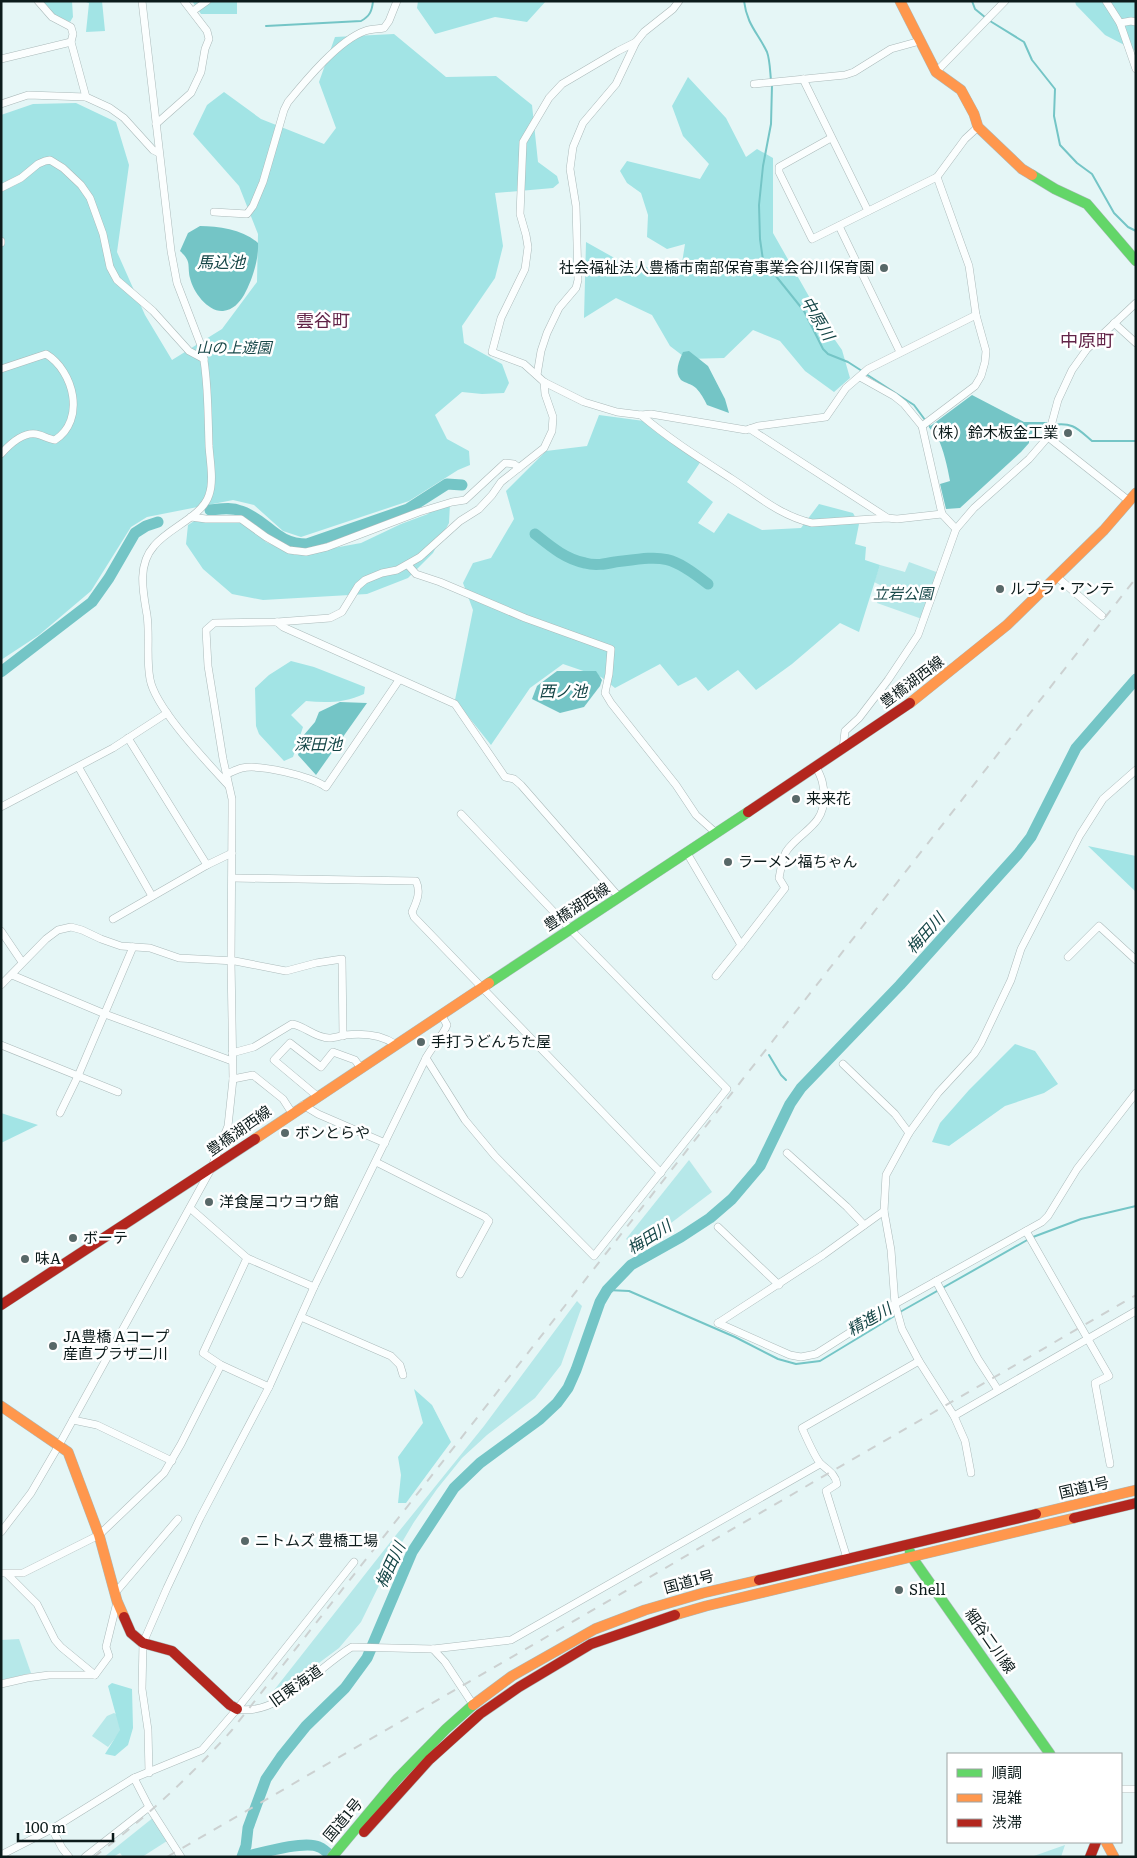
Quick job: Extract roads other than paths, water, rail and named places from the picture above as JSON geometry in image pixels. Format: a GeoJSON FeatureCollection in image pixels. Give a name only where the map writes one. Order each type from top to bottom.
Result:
{"type":"FeatureCollection","features":[{"type":"Feature","properties":{"kind":"main road"},"geometry":{"type":"LineString","coordinates":[[900,1],[936,72],[961,90],[974,114],[978,127],[1022,169],[1055,189],[1086,204],[1136,262]]}},
{"type":"Feature","properties":{"kind":"main road","name":"豊橋湖西線"},"geometry":{"type":"LineString","coordinates":[[1,1305],[211,1169],[360,1067],[687,853],[906,706],[961,664],[1007,625],[1104,530],[1132,497]]}},
{"type":"Feature","properties":{"kind":"main road"},"geometry":{"type":"LineString","coordinates":[[1,1406],[68,1452],[99,1535],[116,1597],[131,1634],[143,1643],[172,1651],[230,1705],[237,1709]]}},
{"type":"Feature","properties":{"kind":"main road","name":"国道1号"},"geometry":{"type":"LineString","coordinates":[[339,1854],[398,1778],[446,1729],[473,1705],[512,1676],[595,1629],[645,1610],[703,1593],[1136,1490]]}},
{"type":"Feature","properties":{"kind":"main road","name":"国道1号"},"geometry":{"type":"LineString","coordinates":[[339,1854],[428,1760],[480,1714],[519,1686],[591,1644],[706,1606],[1136,1503]]}},
{"type":"Feature","properties":{"kind":"main road","name":"細谷二川線"},"geometry":{"type":"LineString","coordinates":[[908,1544],[911,1556],[1049,1753]]}},
{"type":"Feature","properties":{"kind":"main road"},"geometry":{"type":"LineString","coordinates":[[1090,1857],[1096,1843]]}},
{"type":"Feature","properties":{"kind":"main road"},"geometry":{"type":"LineString","coordinates":[[1107,1843],[1114,1857]]}},
{"type":"Feature","properties":{"kind":"street"},"geometry":{"type":"LineString","coordinates":[[38,1],[52,17],[71,26],[73,34],[71,42],[86,97]]}},
{"type":"Feature","properties":{"kind":"street"},"geometry":{"type":"LineString","coordinates":[[142,1],[166,215],[177,283],[202,348],[204,359],[207,384],[211,485],[209,497],[201,507],[153,546],[146,560],[142,584],[147,618],[150,680],[156,696],[167,713],[228,785]]}},
{"type":"Feature","properties":{"kind":"street"},"geometry":{"type":"LineString","coordinates":[[156,124],[191,93],[201,72],[205,49],[209,39],[207,31],[184,1]]}},
{"type":"Feature","properties":{"kind":"street"},"geometry":{"type":"LineString","coordinates":[[193,11],[207,1]]}},
{"type":"Feature","properties":{"kind":"street"},"geometry":{"type":"LineString","coordinates":[[214,212],[247,214],[254,206],[288,102],[330,56],[354,36],[365,31],[384,28],[397,1]]}},
{"type":"Feature","properties":{"kind":"street"},"geometry":{"type":"LineString","coordinates":[[537,375],[541,351],[547,333],[559,308],[576,288],[578,280],[576,206],[570,169],[573,147],[583,123],[616,84],[636,42],[644,32],[673,9],[678,1]]}},
{"type":"Feature","properties":{"kind":"street"},"geometry":{"type":"LineString","coordinates":[[936,72],[1005,1]]}},
{"type":"Feature","properties":{"kind":"street"},"geometry":{"type":"LineString","coordinates":[[1106,1],[1120,23],[1136,68]]}},
{"type":"Feature","properties":{"kind":"street"},"geometry":{"type":"LineString","coordinates":[[1120,23],[1136,22]]}},
{"type":"Feature","properties":{"kind":"street"},"geometry":{"type":"LineString","coordinates":[[754,84],[845,75],[854,72],[891,49],[920,41]]}},
{"type":"Feature","properties":{"kind":"street"},"geometry":{"type":"LineString","coordinates":[[1,59],[71,42]]}},
{"type":"Feature","properties":{"kind":"street"},"geometry":{"type":"LineString","coordinates":[[636,42],[562,84],[549,98],[523,142],[520,214],[528,247],[524,269],[500,318],[492,352],[524,364],[544,382],[584,402],[617,412],[641,415],[651,414],[750,429],[886,518]]}},
{"type":"Feature","properties":{"kind":"street"},"geometry":{"type":"LineString","coordinates":[[803,79],[868,211]]}},
{"type":"Feature","properties":{"kind":"street"},"geometry":{"type":"LineString","coordinates":[[1,104],[28,95],[86,97],[110,108],[124,118],[153,150],[159,153]]}},
{"type":"Feature","properties":{"kind":"street"},"geometry":{"type":"LineString","coordinates":[[831,138],[780,167],[779,172],[812,239],[937,177],[965,139],[978,127]]}},
{"type":"Feature","properties":{"kind":"street"},"geometry":{"type":"LineString","coordinates":[[1,188],[21,178],[38,164],[45,161],[50,160],[63,168],[82,185],[90,198],[103,234],[110,267],[117,280],[153,311],[189,351],[204,359]]}},
{"type":"Feature","properties":{"kind":"street"},"geometry":{"type":"LineString","coordinates":[[925,424],[976,386],[985,362],[986,351],[976,315],[969,266],[937,177]]}},
{"type":"Feature","properties":{"kind":"street"},"geometry":{"type":"LineString","coordinates":[[839,226],[900,352]]}},
{"type":"Feature","properties":{"kind":"street"},"geometry":{"type":"LineString","coordinates":[[843,749],[845,732],[859,718],[888,680],[918,635],[956,529],[974,508],[1029,459],[1048,437],[1058,400],[1072,370],[1087,349],[1136,302]]}},
{"type":"Feature","properties":{"kind":"street"},"geometry":{"type":"LineString","coordinates":[[750,429],[758,426],[826,417],[846,388],[863,374],[900,352],[976,315]]}},
{"type":"Feature","properties":{"kind":"street"},"geometry":{"type":"LineString","coordinates":[[1114,323],[1136,343]]}},
{"type":"Feature","properties":{"kind":"street"},"geometry":{"type":"LineString","coordinates":[[1,369],[46,354],[53,358],[64,371],[72,393],[73,405],[72,416],[66,430],[60,437],[55,440],[35,434],[28,435],[12,443],[1,454]]}},
{"type":"Feature","properties":{"kind":"street"},"geometry":{"type":"LineString","coordinates":[[863,374],[904,404],[925,424],[942,514],[956,529]]}},
{"type":"Feature","properties":{"kind":"street"},"geometry":{"type":"LineString","coordinates":[[1,1532],[31,1493],[73,1420],[211,1169],[228,1126],[233,1079],[231,961],[232,799],[223,759],[208,666],[206,630],[214,623],[277,622],[330,618],[342,612],[358,586],[365,580],[382,573],[397,570],[420,557],[460,521],[479,509],[501,482],[544,448],[552,431],[553,418],[545,394],[544,382]]}},
{"type":"Feature","properties":{"kind":"street"},"geometry":{"type":"LineString","coordinates":[[641,415],[690,452],[782,513],[812,523],[886,518],[897,519],[942,514]]}},
{"type":"Feature","properties":{"kind":"street"},"geometry":{"type":"LineString","coordinates":[[1048,437],[1132,497]]}},
{"type":"Feature","properties":{"kind":"street"},"geometry":{"type":"LineString","coordinates":[[191,517],[241,519],[266,537],[289,550],[306,552],[419,512],[465,500],[505,463],[514,464],[519,468]]}},
{"type":"Feature","properties":{"kind":"street"},"geometry":{"type":"LineString","coordinates":[[408,565],[416,574],[440,582],[525,618],[611,649],[605,693],[696,814],[716,833]]}},
{"type":"Feature","properties":{"kind":"street"},"geometry":{"type":"LineString","coordinates":[[1057,577],[1102,616]]}},
{"type":"Feature","properties":{"kind":"street"},"geometry":{"type":"LineString","coordinates":[[277,622],[283,628],[454,704],[505,777],[514,778],[521,785],[619,897]]}},
{"type":"Feature","properties":{"kind":"street"},"geometry":{"type":"LineString","coordinates":[[227,774],[243,768],[255,767],[302,776],[326,787],[399,680]]}},
{"type":"Feature","properties":{"kind":"street"},"geometry":{"type":"LineString","coordinates":[[1,807],[79,768],[167,713]]}},
{"type":"Feature","properties":{"kind":"street"},"geometry":{"type":"LineString","coordinates":[[128,738],[207,865]]}},
{"type":"Feature","properties":{"kind":"street"},"geometry":{"type":"LineString","coordinates":[[716,976],[785,888],[779,878],[786,850],[817,821],[822,812],[824,806],[823,781],[816,767]]}},
{"type":"Feature","properties":{"kind":"street"},"geometry":{"type":"LineString","coordinates":[[79,768],[152,896]]}},
{"type":"Feature","properties":{"kind":"street"},"geometry":{"type":"LineString","coordinates":[[971,1473],[965,1441],[954,1416],[919,1361],[900,1323],[896,1306],[891,1250],[884,1212],[886,1175],[909,1133],[938,1093],[974,1054],[1011,980],[1021,948],[1080,835],[1103,799],[1136,770]]}},
{"type":"Feature","properties":{"kind":"street"},"geometry":{"type":"LineString","coordinates":[[426,1058],[465,1120],[495,1156],[594,1256],[727,1089],[570,929],[461,814]]}},
{"type":"Feature","properties":{"kind":"street"},"geometry":{"type":"LineString","coordinates":[[113,920],[207,865],[232,853]]}},
{"type":"Feature","properties":{"kind":"street"},"geometry":{"type":"LineString","coordinates":[[687,853],[741,945]]}},
{"type":"Feature","properties":{"kind":"street"},"geometry":{"type":"LineString","coordinates":[[232,878],[416,881],[420,888],[412,912],[414,917],[661,1173]]}},
{"type":"Feature","properties":{"kind":"street"},"geometry":{"type":"LineString","coordinates":[[1068,957],[1098,926],[1136,960]]}},
{"type":"Feature","properties":{"kind":"street"},"geometry":{"type":"LineString","coordinates":[[1,985],[22,962],[58,930],[71,927],[120,946],[150,948],[178,958],[235,961],[286,971],[316,963],[342,959],[343,1036]]}},
{"type":"Feature","properties":{"kind":"street"},"geometry":{"type":"LineString","coordinates":[[1,931],[22,962]]}},
{"type":"Feature","properties":{"kind":"street"},"geometry":{"type":"LineString","coordinates":[[60,1112],[78,1076],[133,948]]}},
{"type":"Feature","properties":{"kind":"street"},"geometry":{"type":"LineString","coordinates":[[12,975],[105,1014],[232,1057],[254,1047],[292,1024],[298,1025],[310,1033],[328,1038],[360,1034],[375,1036],[395,1044]]}},
{"type":"Feature","properties":{"kind":"street"},"geometry":{"type":"LineString","coordinates":[[149,1773],[148,1730],[142,1689],[143,1643],[166,1588],[200,1518],[269,1386],[314,1288],[426,1058],[435,1041],[445,1030],[447,1025],[441,1014]]}},
{"type":"Feature","properties":{"kind":"street"},"geometry":{"type":"LineString","coordinates":[[317,1096],[274,1060],[290,1043],[321,1066],[333,1052],[355,1060],[360,1067]]}},
{"type":"Feature","properties":{"kind":"street"},"geometry":{"type":"LineString","coordinates":[[1,1045],[118,1092]]}},
{"type":"Feature","properties":{"kind":"street"},"geometry":{"type":"LineString","coordinates":[[843,1064],[896,1114],[909,1133]]}},
{"type":"Feature","properties":{"kind":"street"},"geometry":{"type":"LineString","coordinates":[[233,1079],[252,1075],[283,1099],[292,1113]]}},
{"type":"Feature","properties":{"kind":"street"},"geometry":{"type":"LineString","coordinates":[[884,1212],[779,1285],[718,1323],[790,1355],[801,1357],[816,1354],[936,1282],[1042,1222],[1048,1216],[1076,1169],[1136,1093]]}},
{"type":"Feature","properties":{"kind":"street"},"geometry":{"type":"LineString","coordinates":[[303,1105],[318,1114],[385,1143]]}},
{"type":"Feature","properties":{"kind":"street"},"geometry":{"type":"LineString","coordinates":[[787,1153],[848,1207],[864,1225]]}},
{"type":"Feature","properties":{"kind":"street"},"geometry":{"type":"LineString","coordinates":[[376,1162],[485,1217],[489,1221],[460,1274]]}},
{"type":"Feature","properties":{"kind":"street"},"geometry":{"type":"LineString","coordinates":[[190,1208],[247,1258],[314,1288]]}},
{"type":"Feature","properties":{"kind":"street"},"geometry":{"type":"LineString","coordinates":[[718,1227],[779,1285]]}},
{"type":"Feature","properties":{"kind":"street"},"geometry":{"type":"LineString","coordinates":[[1026,1231],[1109,1376],[1095,1383],[1110,1464]]}},
{"type":"Feature","properties":{"kind":"street"},"geometry":{"type":"LineString","coordinates":[[247,1258],[203,1353],[221,1366],[269,1386]]}},
{"type":"Feature","properties":{"kind":"street"},"geometry":{"type":"LineString","coordinates":[[936,1282],[978,1359],[998,1390]]}},
{"type":"Feature","properties":{"kind":"street"},"geometry":{"type":"LineString","coordinates":[[954,1416],[1136,1311]]}},
{"type":"Feature","properties":{"kind":"street"},"geometry":{"type":"LineString","coordinates":[[301,1317],[392,1356],[400,1364],[403,1375]]}},
{"type":"Feature","properties":{"kind":"street"},"geometry":{"type":"LineString","coordinates":[[847,1558],[826,1491],[837,1484],[836,1479],[828,1469],[820,1464],[802,1428],[919,1361]]}},
{"type":"Feature","properties":{"kind":"street"},"geometry":{"type":"LineString","coordinates":[[4,1573],[23,1573],[99,1535],[164,1473],[221,1366]]}},
{"type":"Feature","properties":{"kind":"street"},"geometry":{"type":"LineString","coordinates":[[73,1420],[97,1424],[172,1461]]}},
{"type":"Feature","properties":{"kind":"street","name":"旧東海道"},"geometry":{"type":"LineString","coordinates":[[237,1709],[253,1710],[269,1706],[352,1647],[433,1649],[511,1640],[820,1464]]}},
{"type":"Feature","properties":{"kind":"street"},"geometry":{"type":"LineString","coordinates":[[95,1676],[108,1656],[106,1647],[116,1597],[178,1519]]}},
{"type":"Feature","properties":{"kind":"street"},"geometry":{"type":"LineString","coordinates":[[1,1855],[52,1829],[134,1778],[202,1750],[354,1562]]}},
{"type":"Feature","properties":{"kind":"street"},"geometry":{"type":"LineString","coordinates":[[4,1573],[37,1604],[55,1640],[61,1647],[95,1676]]}},
{"type":"Feature","properties":{"kind":"street"},"geometry":{"type":"LineString","coordinates":[[433,1649],[445,1662],[480,1714]]}},
{"type":"Feature","properties":{"kind":"street"},"geometry":{"type":"LineString","coordinates":[[1,1684],[49,1675],[95,1676]]}},
{"type":"Feature","properties":{"kind":"street"},"geometry":{"type":"LineString","coordinates":[[134,1778],[149,1807],[181,1857]]}},
{"type":"Feature","properties":{"kind":"street"},"geometry":{"type":"LineString","coordinates":[[1122,1789],[1136,1789]]}},
{"type":"Feature","properties":{"kind":"street"},"geometry":{"type":"LineString","coordinates":[[85,1857],[149,1807]]}},
{"type":"Feature","properties":{"kind":"street"},"geometry":{"type":"LineString","coordinates":[[52,1829],[69,1857]]}},
{"type":"Feature","properties":{"kind":"water","name":"馬込池"},"geometry":{"type":"Polygon","coordinates":[[[200,226],[239,232],[258,243],[256,263],[252,277],[242,298],[233,308],[223,311],[212,308],[202,300],[194,289],[190,278],[188,261],[180,251],[188,233],[200,226]]]}},
{"type":"Feature","properties":{"kind":"water"},"geometry":{"type":"Polygon","coordinates":[[[689,351],[708,366],[725,399],[729,413],[707,405],[693,385],[681,380],[679,377],[678,366],[680,359],[683,352],[689,351]]]}},
{"type":"Feature","properties":{"kind":"water"},"geometry":{"type":"Polygon","coordinates":[[[972,395],[1024,422],[1047,422],[1046,427],[1029,435],[1029,443],[1021,452],[960,508],[946,509],[940,484],[950,481],[948,469],[937,436],[929,427],[972,395]]]}},
{"type":"Feature","properties":{"kind":"water","name":"西ノ池"},"geometry":{"type":"Polygon","coordinates":[[[557,671],[596,671],[602,680],[600,686],[584,707],[560,713],[532,699],[537,686],[557,671]]]}},
{"type":"Feature","properties":{"kind":"water","name":"深田池"},"geometry":{"type":"Polygon","coordinates":[[[340,702],[367,703],[316,775],[298,755],[303,736],[315,722],[319,712],[340,702]]]}},
{"type":"Feature","properties":{"kind":"waterway","name":"中原川"},"geometry":{"type":"LineString","coordinates":[[266,26],[361,21],[370,13],[373,1]]}},
{"type":"Feature","properties":{"kind":"waterway","name":"中原川"},"geometry":{"type":"LineString","coordinates":[[744,1],[750,23],[767,52],[771,80]]}},
{"type":"Feature","properties":{"kind":"waterway"},"geometry":{"type":"LineString","coordinates":[[972,1],[975,9],[986,18]]}},
{"type":"Feature","properties":{"kind":"waterway"},"geometry":{"type":"LineString","coordinates":[[990,21],[1024,42],[1032,60],[1055,89],[1054,116],[1060,145],[1077,163],[1092,174],[1114,213],[1128,227],[1136,231]]}},
{"type":"Feature","properties":{"kind":"waterway","name":"中原川"},"geometry":{"type":"LineString","coordinates":[[772,85],[771,124],[763,166],[759,205],[763,260],[804,311],[823,349],[828,354],[848,362],[862,371]]}},
{"type":"Feature","properties":{"kind":"waterway","name":"中原川"},"geometry":{"type":"LineString","coordinates":[[866,374],[914,405],[931,428]]}},
{"type":"Feature","properties":{"kind":"waterway"},"geometry":{"type":"LineString","coordinates":[[1052,425],[1070,425],[1092,441],[1136,441]]}},
{"type":"Feature","properties":{"kind":"waterway"},"geometry":{"type":"LineString","coordinates":[[210,510],[230,509],[241,511],[258,520],[279,536],[296,543],[307,544],[408,509],[447,484],[462,485]]}},
{"type":"Feature","properties":{"kind":"waterway"},"geometry":{"type":"LineString","coordinates":[[1,672],[92,602],[109,578],[135,533],[146,526],[158,522]]}},
{"type":"Feature","properties":{"kind":"waterway"},"geometry":{"type":"LineString","coordinates":[[535,534],[558,552],[578,561],[596,565],[655,558],[665,559],[684,567],[708,584]]}},
{"type":"Feature","properties":{"kind":"waterway","name":"梅田川"},"geometry":{"type":"LineString","coordinates":[[242,1857],[246,1846],[248,1828],[266,1779],[306,1726],[345,1688],[367,1658],[412,1552],[454,1488],[480,1463],[540,1419],[557,1403],[568,1388],[576,1370],[600,1302],[607,1290],[631,1265],[681,1237],[710,1218],[732,1199],[760,1166],[790,1104],[801,1088],[900,985],[1018,854],[1031,837],[1076,748],[1136,679]]}},
{"type":"Feature","properties":{"kind":"waterway"},"geometry":{"type":"LineString","coordinates":[[769,1055],[786,1080]]}},
{"type":"Feature","properties":{"kind":"waterway","name":"精進川"},"geometry":{"type":"LineString","coordinates":[[1033,1237],[1081,1219],[1136,1206]]}},
{"type":"Feature","properties":{"kind":"waterway","name":"精進川"},"geometry":{"type":"LineString","coordinates":[[900,1312],[1029,1239]]}},
{"type":"Feature","properties":{"kind":"waterway","name":"精進川"},"geometry":{"type":"LineString","coordinates":[[607,1290],[629,1291],[735,1337],[778,1359],[796,1364],[820,1361],[896,1315]]}},
{"type":"Feature","properties":{"kind":"waterway"},"geometry":{"type":"LineString","coordinates":[[244,1857],[303,1845],[319,1847],[332,1857]]}},
{"type":"Feature","properties":{"kind":"railway"},"geometry":{"type":"LineString","coordinates":[[94,1857],[166,1797],[232,1730],[1136,578]]}},
{"type":"Feature","properties":{"kind":"railway"},"geometry":{"type":"LineString","coordinates":[[167,1857],[1136,1295]]}},
{"type":"Feature","properties":{"kind":"place","name":"社会福祉法人豊橋市南部保育事業会谷川保育園"},"geometry":{"type":"Point","coordinates":[884,268]}},
{"type":"Feature","properties":{"kind":"place","name":"（株）鈴木板金工業"},"geometry":{"type":"Point","coordinates":[1068,433]}},
{"type":"Feature","properties":{"kind":"place","name":"ルプラ・アンテ"},"geometry":{"type":"Point","coordinates":[1000,589]}},
{"type":"Feature","properties":{"kind":"place","name":"来来花"},"geometry":{"type":"Point","coordinates":[796,799]}},
{"type":"Feature","properties":{"kind":"place","name":"ラーメン福ちゃん"},"geometry":{"type":"Point","coordinates":[728,862]}},
{"type":"Feature","properties":{"kind":"place","name":"手打うどんちた屋"},"geometry":{"type":"Point","coordinates":[421,1042]}},
{"type":"Feature","properties":{"kind":"place","name":"ボンとらや"},"geometry":{"type":"Point","coordinates":[285,1133]}},
{"type":"Feature","properties":{"kind":"place","name":"洋食屋コウヨウ館"},"geometry":{"type":"Point","coordinates":[209,1202]}},
{"type":"Feature","properties":{"kind":"place","name":"ボーテ"},"geometry":{"type":"Point","coordinates":[73,1238]}},
{"type":"Feature","properties":{"kind":"place","name":"味A"},"geometry":{"type":"Point","coordinates":[25,1259]}},
{"type":"Feature","properties":{"kind":"place","name":"JA豊橋 Aコープ 産直プラザ二川"},"geometry":{"type":"Point","coordinates":[53,1346]}},
{"type":"Feature","properties":{"kind":"place","name":"ニトムズ 豊橋工場"},"geometry":{"type":"Point","coordinates":[245,1541]}},
{"type":"Feature","properties":{"kind":"place","name":"Shell"},"geometry":{"type":"Point","coordinates":[899,1590]}},
{"type":"Feature","properties":{"kind":"district","name":"雲谷町"},"geometry":{"type":"Point","coordinates":[323,321]}},
{"type":"Feature","properties":{"kind":"district","name":"中原町"},"geometry":{"type":"Point","coordinates":[1087,341]}},
{"type":"Feature","properties":{"kind":"park label","name":"山の上遊園"},"geometry":{"type":"Point","coordinates":[234,348]}},
{"type":"Feature","properties":{"kind":"park label","name":"立岩公園"},"geometry":{"type":"Point","coordinates":[903,594]}}]}
